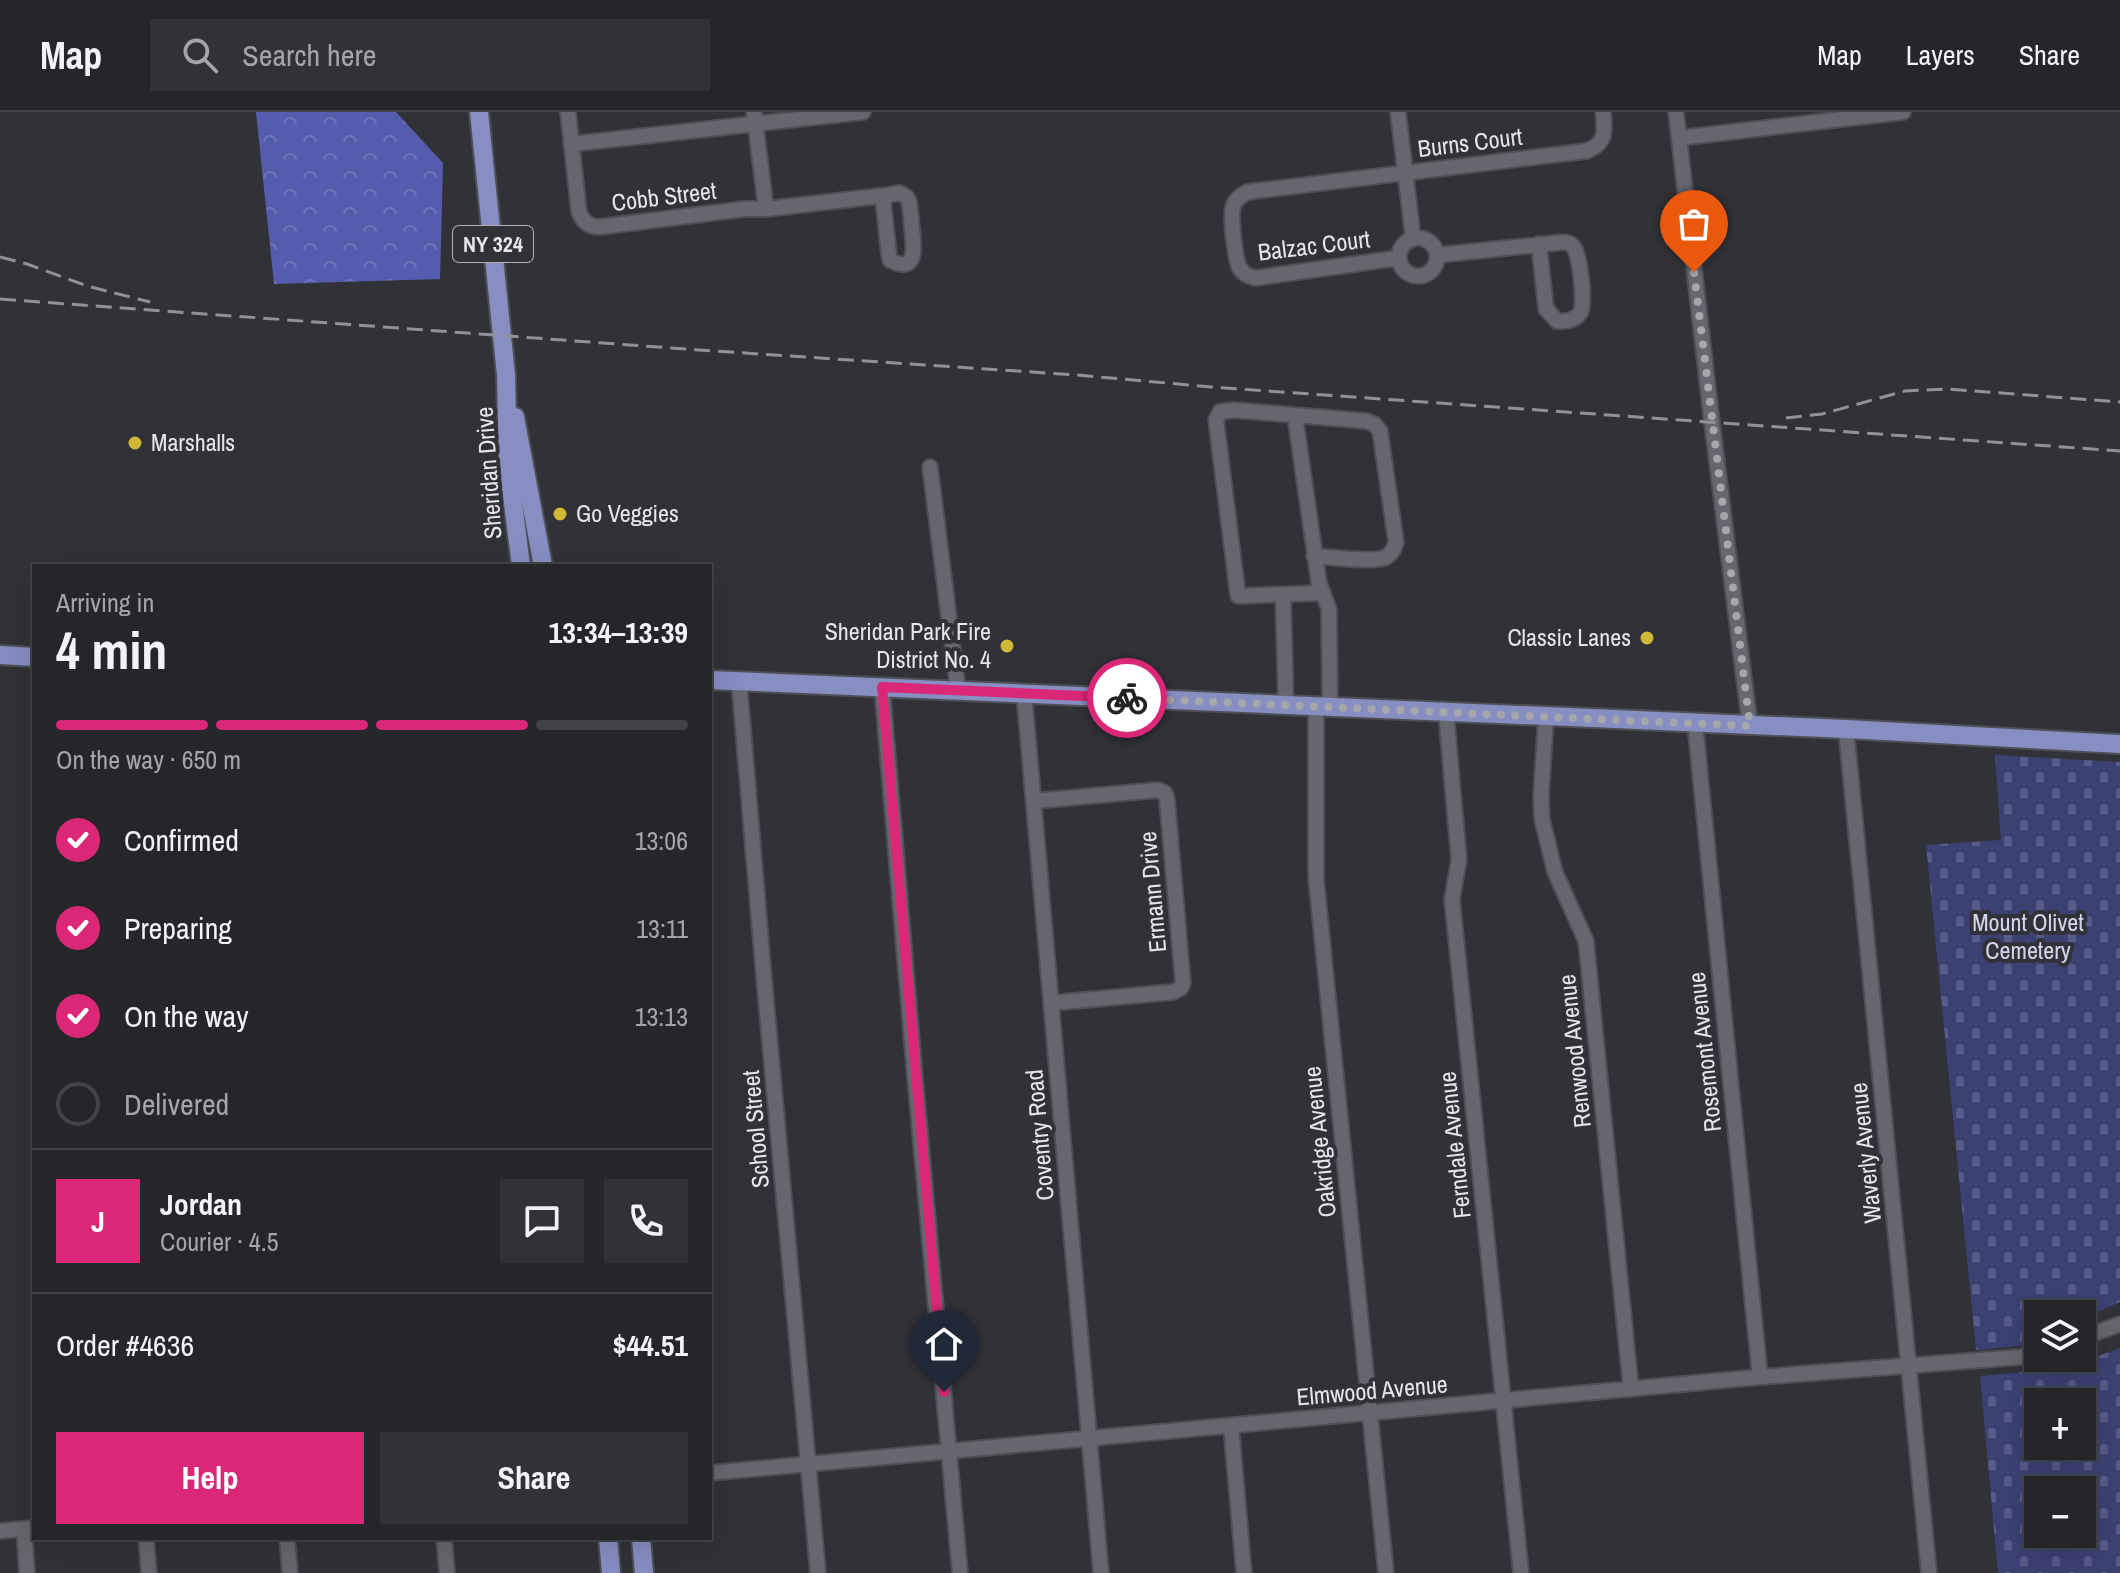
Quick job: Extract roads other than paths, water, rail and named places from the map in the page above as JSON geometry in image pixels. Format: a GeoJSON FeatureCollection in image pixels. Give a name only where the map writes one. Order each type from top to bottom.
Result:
{"type":"FeatureCollection","features":[{"type":"Feature","properties":{"kind":"main road","name":"Sheridan Drive"},"geometry":{"type":"LineString","coordinates":[[479,112],[506,375],[508,463],[521,564]]}},
{"type":"Feature","properties":{"kind":"main road","name":"Sheridan Drive"},"geometry":{"type":"LineString","coordinates":[[506,375],[543,564]]}},
{"type":"Feature","properties":{"kind":"main road"},"geometry":{"type":"LineString","coordinates":[[0,655],[32,657]]}},
{"type":"Feature","properties":{"kind":"main road"},"geometry":{"type":"LineString","coordinates":[[712,680],[1846,729],[2120,744]]}},
{"type":"Feature","properties":{"kind":"main road"},"geometry":{"type":"LineString","coordinates":[[608,1540],[611,1573]]}},
{"type":"Feature","properties":{"kind":"main road"},"geometry":{"type":"LineString","coordinates":[[641,1540],[644,1573]]}},
{"type":"Feature","properties":{"kind":"street","name":"Cobb Street"},"geometry":{"type":"LineString","coordinates":[[568,112],[579,212],[582,219],[592,226],[766,209]]}},
{"type":"Feature","properties":{"kind":"street"},"geometry":{"type":"LineString","coordinates":[[571,144],[754,118],[863,112]]}},
{"type":"Feature","properties":{"kind":"street"},"geometry":{"type":"LineString","coordinates":[[1398,112],[1413,237]]}},
{"type":"Feature","properties":{"kind":"street","name":"Burns Court"},"geometry":{"type":"LineString","coordinates":[[1405,173],[1593,149],[1604,139],[1606,132],[1603,112]]}},
{"type":"Feature","properties":{"kind":"street"},"geometry":{"type":"LineString","coordinates":[[1676,112],[1750,726]]}},
{"type":"Feature","properties":{"kind":"street"},"geometry":{"type":"LineString","coordinates":[[1679,138],[1903,112]]}},
{"type":"Feature","properties":{"kind":"street"},"geometry":{"type":"LineString","coordinates":[[754,118],[766,209],[888,195]]}},
{"type":"Feature","properties":{"kind":"street","name":"Balzac Court"},"geometry":{"type":"LineString","coordinates":[[1398,258],[1255,278],[1244,273],[1238,263],[1232,211],[1238,198],[1247,192],[1405,173]]}},
{"type":"Feature","properties":{"kind":"street"},"geometry":{"type":"LineString","coordinates":[[1413,237],[1424,238],[1433,244],[1438,255],[1433,269],[1420,277],[1405,272],[1398,258],[1402,245],[1413,237]]}},
{"type":"Feature","properties":{"kind":"street"},"geometry":{"type":"LineString","coordinates":[[1438,255],[1539,244],[1567,242],[1573,246],[1579,259],[1583,306],[1580,314],[1573,319],[1557,321],[1546,309],[1539,244]]}},
{"type":"Feature","properties":{"kind":"street"},"geometry":{"type":"LineString","coordinates":[[1314,556],[1379,560],[1389,556],[1396,542],[1377,426],[1366,421],[1224,411],[1217,415],[1238,596],[1322,593]]}},
{"type":"Feature","properties":{"kind":"street","name":"Oakridge Avenue"},"geometry":{"type":"LineString","coordinates":[[1295,416],[1314,556],[1329,609],[1316,878],[1386,1573]]}},
{"type":"Feature","properties":{"kind":"street"},"geometry":{"type":"LineString","coordinates":[[930,467],[958,690]]}},
{"type":"Feature","properties":{"kind":"street"},"geometry":{"type":"LineString","coordinates":[[1283,595],[1286,705]]}},
{"type":"Feature","properties":{"kind":"street","name":"School Street"},"geometry":{"type":"LineString","coordinates":[[739,681],[818,1573]]}},
{"type":"Feature","properties":{"kind":"street"},"geometry":{"type":"LineString","coordinates":[[882,687],[960,1573]]}},
{"type":"Feature","properties":{"kind":"street","name":"Coventry Road"},"geometry":{"type":"LineString","coordinates":[[1024,693],[1101,1573]]}},
{"type":"Feature","properties":{"kind":"street","name":"Ferndale Avenue"},"geometry":{"type":"LineString","coordinates":[[1446,712],[1459,860],[1452,899],[1521,1573]]}},
{"type":"Feature","properties":{"kind":"street","name":"Renwood Avenue"},"geometry":{"type":"LineString","coordinates":[[1546,716],[1542,819],[1555,872],[1586,941],[1631,1389]]}},
{"type":"Feature","properties":{"kind":"street","name":"Rosemont Avenue"},"geometry":{"type":"LineString","coordinates":[[1695,723],[1760,1377]]}},
{"type":"Feature","properties":{"kind":"street","name":"Waverly Avenue"},"geometry":{"type":"LineString","coordinates":[[1846,729],[1929,1573]]}},
{"type":"Feature","properties":{"kind":"street","name":"Ermann Drive"},"geometry":{"type":"LineString","coordinates":[[1034,801],[1158,790],[1165,793],[1183,983],[1173,992],[1051,1003]]}},
{"type":"Feature","properties":{"kind":"street"},"geometry":{"type":"LineString","coordinates":[[2096,1333],[2120,1324]]}},
{"type":"Feature","properties":{"kind":"street","name":"Elmwood Avenue"},"geometry":{"type":"LineString","coordinates":[[712,1473],[2024,1355]]}},
{"type":"Feature","properties":{"kind":"street"},"geometry":{"type":"LineString","coordinates":[[1231,1426],[1244,1573]]}},
{"type":"Feature","properties":{"kind":"street"},"geometry":{"type":"LineString","coordinates":[[0,1531],[29,1529],[27,1573]]}},
{"type":"Feature","properties":{"kind":"street"},"geometry":{"type":"LineString","coordinates":[[146,1540],[149,1573]]}},
{"type":"Feature","properties":{"kind":"street"},"geometry":{"type":"LineString","coordinates":[[287,1540],[290,1573]]}},
{"type":"Feature","properties":{"kind":"street"},"geometry":{"type":"LineString","coordinates":[[444,1540],[447,1573]]}},
{"type":"Feature","properties":{"kind":"railway"},"geometry":{"type":"LineString","coordinates":[[0,257],[87,286],[150,302]]}},
{"type":"Feature","properties":{"kind":"railway"},"geometry":{"type":"LineString","coordinates":[[0,299],[2120,451]]}},
{"type":"Feature","properties":{"kind":"railway"},"geometry":{"type":"LineString","coordinates":[[1786,418],[1822,414],[1905,391],[1948,389],[2120,402]]}},
{"type":"Feature","properties":{"kind":"place","name":"Marshalls"},"geometry":{"type":"Point","coordinates":[135,443]}},
{"type":"Feature","properties":{"kind":"place","name":"Go Veggies"},"geometry":{"type":"Point","coordinates":[560,514]}},
{"type":"Feature","properties":{"kind":"place","name":"Classic Lanes"},"geometry":{"type":"Point","coordinates":[1647,638]}},
{"type":"Feature","properties":{"kind":"place","name":"Sheridan Park Fire District No. 4"},"geometry":{"type":"Point","coordinates":[1007,646]}},
{"type":"Feature","properties":{"kind":"park label","name":"Mount Olivet Cemetery"},"geometry":{"type":"Point","coordinates":[2028,937]}}]}
